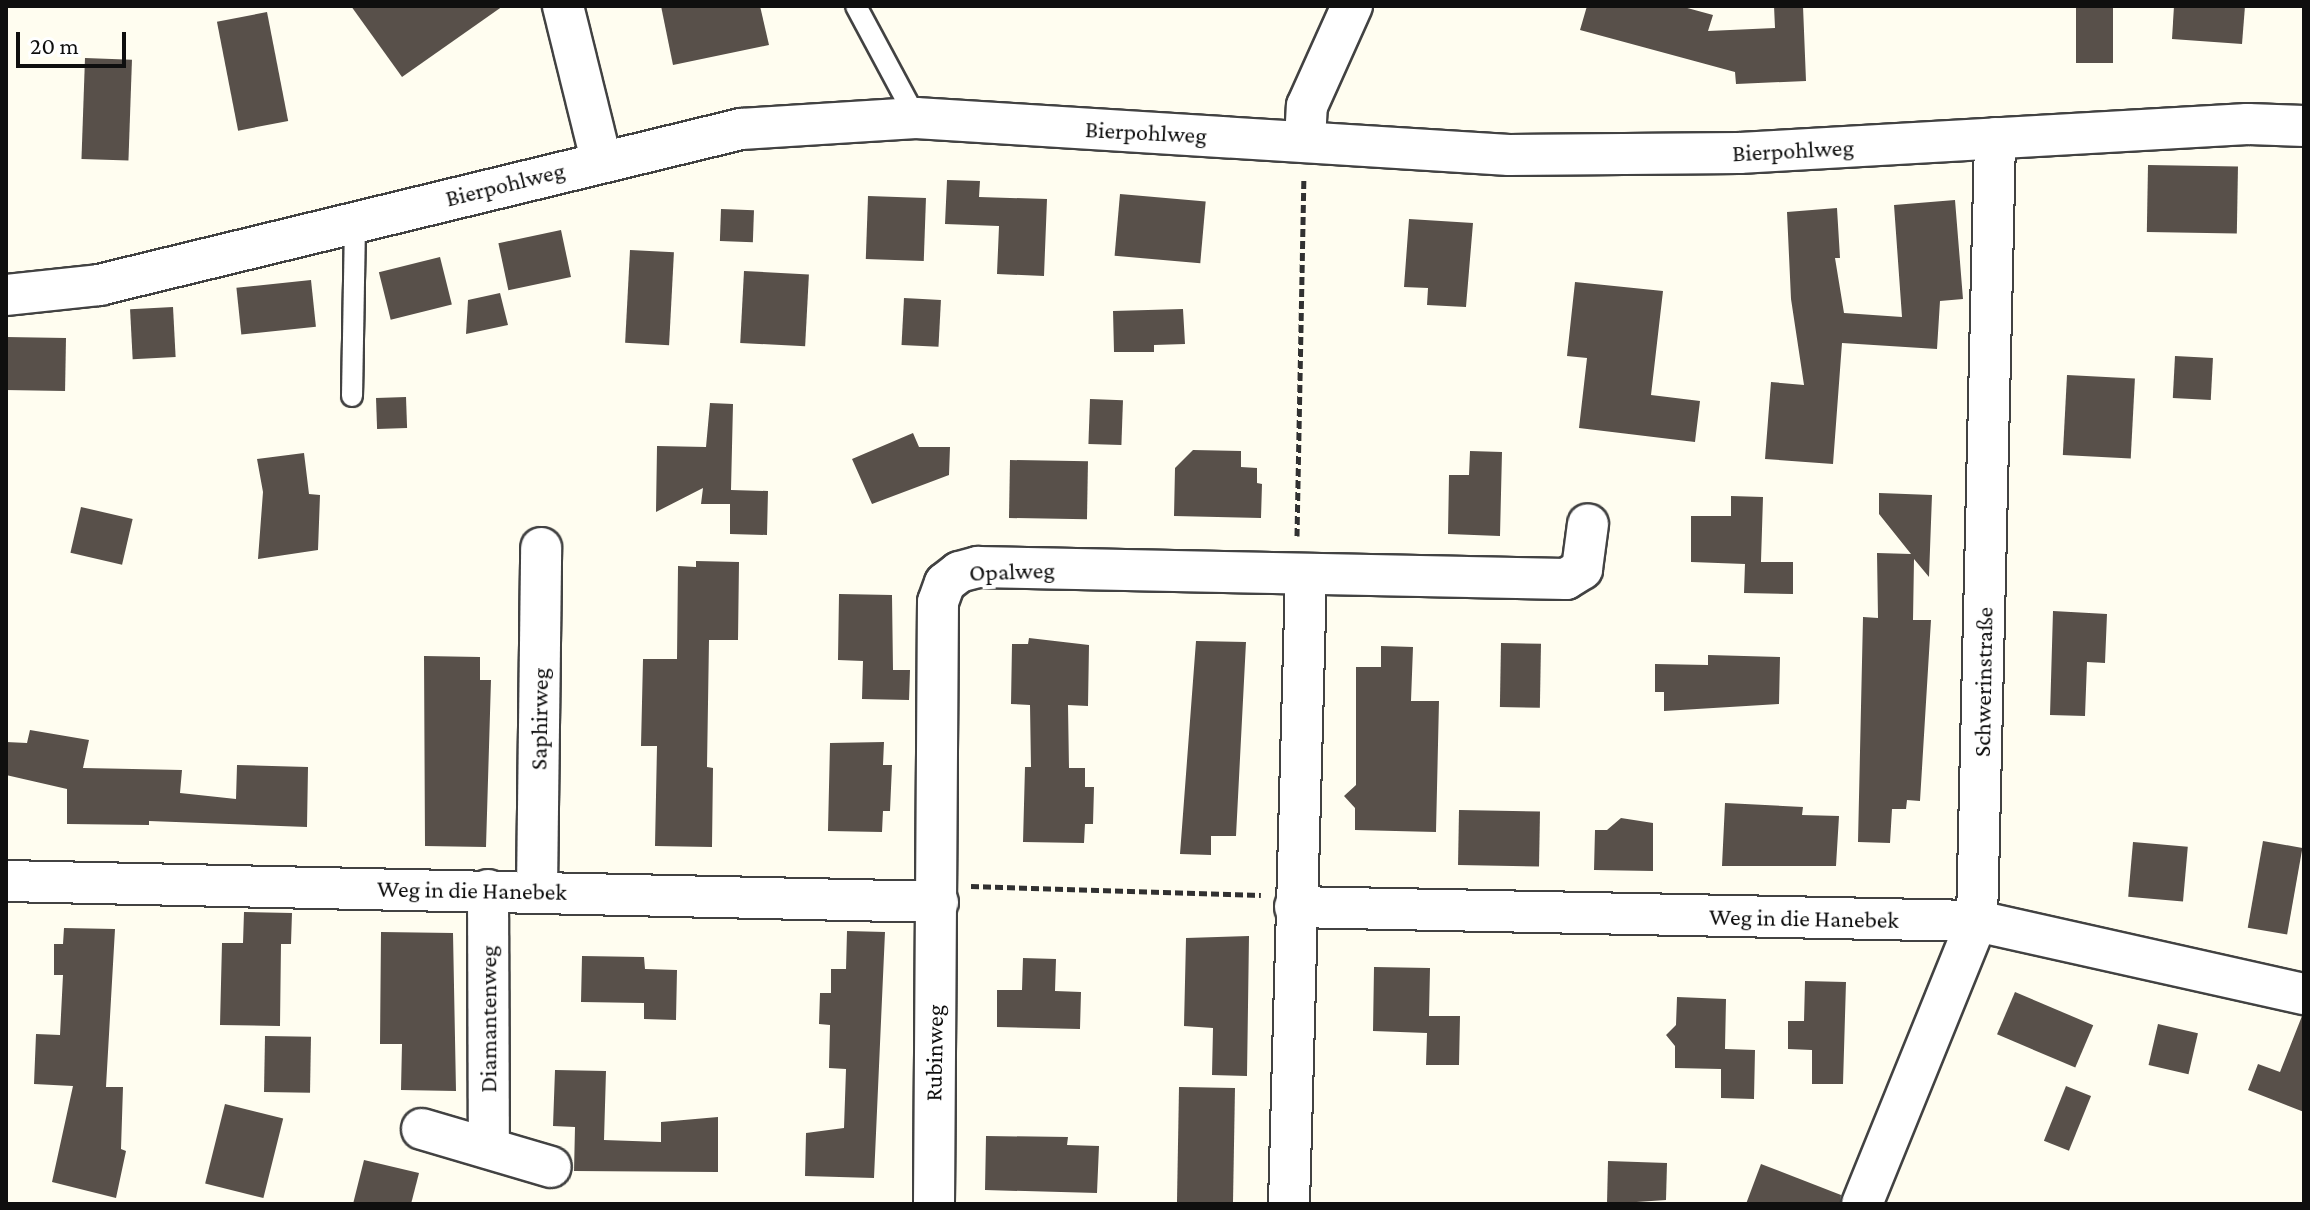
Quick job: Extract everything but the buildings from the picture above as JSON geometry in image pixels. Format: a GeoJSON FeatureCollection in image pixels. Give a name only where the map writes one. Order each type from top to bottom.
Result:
{"type":"FeatureCollection","features":[{"type":"Feature","properties":{"kind":"street"},"geometry":{"type":"LineString","coordinates":[[563,6],[601,160]]}},
{"type":"Feature","properties":{"kind":"street"},"geometry":{"type":"LineString","coordinates":[[1305,141],[1307,106],[1352,6]]}},
{"type":"Feature","properties":{"kind":"street","name":"Bierpohlweg"},"geometry":{"type":"LineString","coordinates":[[6,295],[99,285],[601,160],[741,129],[916,118],[1509,155],[1739,153],[1995,138],[2304,126]]}},
{"type":"Feature","properties":{"kind":"street","name":"Schwerinstraße"},"geometry":{"type":"LineString","coordinates":[[1862,1204],[1977,921],[1995,138]]}},
{"type":"Feature","properties":{"kind":"street","name":"Opalweg"},"geometry":{"type":"LineString","coordinates":[[938,902],[938,602],[945,583],[959,572],[978,567],[1566,579],[1582,569],[1588,524]]}},
{"type":"Feature","properties":{"kind":"street","name":"Saphirweg"},"geometry":{"type":"LineString","coordinates":[[537,890],[541,548]]}},
{"type":"Feature","properties":{"kind":"street"},"geometry":{"type":"LineString","coordinates":[[1289,1204],[1306,576]]}},
{"type":"Feature","properties":{"kind":"street","name":"Weg in die Hanebek"},"geometry":{"type":"LineString","coordinates":[[6,881],[537,890],[938,902]]}},
{"type":"Feature","properties":{"kind":"street","name":"Diamantenweg"},"geometry":{"type":"LineString","coordinates":[[488,890],[489,1148]]}},
{"type":"Feature","properties":{"kind":"street","name":"Rubinweg"},"geometry":{"type":"LineString","coordinates":[[934,1204],[938,902]]}},
{"type":"Feature","properties":{"kind":"street","name":"Weg in die Hanebek"},"geometry":{"type":"LineString","coordinates":[[1295,907],[1977,921],[2304,994]]}},
{"type":"Feature","properties":{"kind":"street"},"geometry":{"type":"LineString","coordinates":[[422,1129],[551,1167]]}},
{"type":"Feature","properties":{"kind":"lane"},"geometry":{"type":"LineString","coordinates":[[856,6],[916,118]]}},
{"type":"Feature","properties":{"kind":"lane"},"geometry":{"type":"LineString","coordinates":[[352,396],[355,221]]}},
{"type":"Feature","properties":{"kind":"path"},"geometry":{"type":"LineString","coordinates":[[1305,141],[1297,540],[1306,576]]}},
{"type":"Feature","properties":{"kind":"path"},"geometry":{"type":"LineString","coordinates":[[938,902],[969,886],[1270,895],[1295,907]]}}]}
